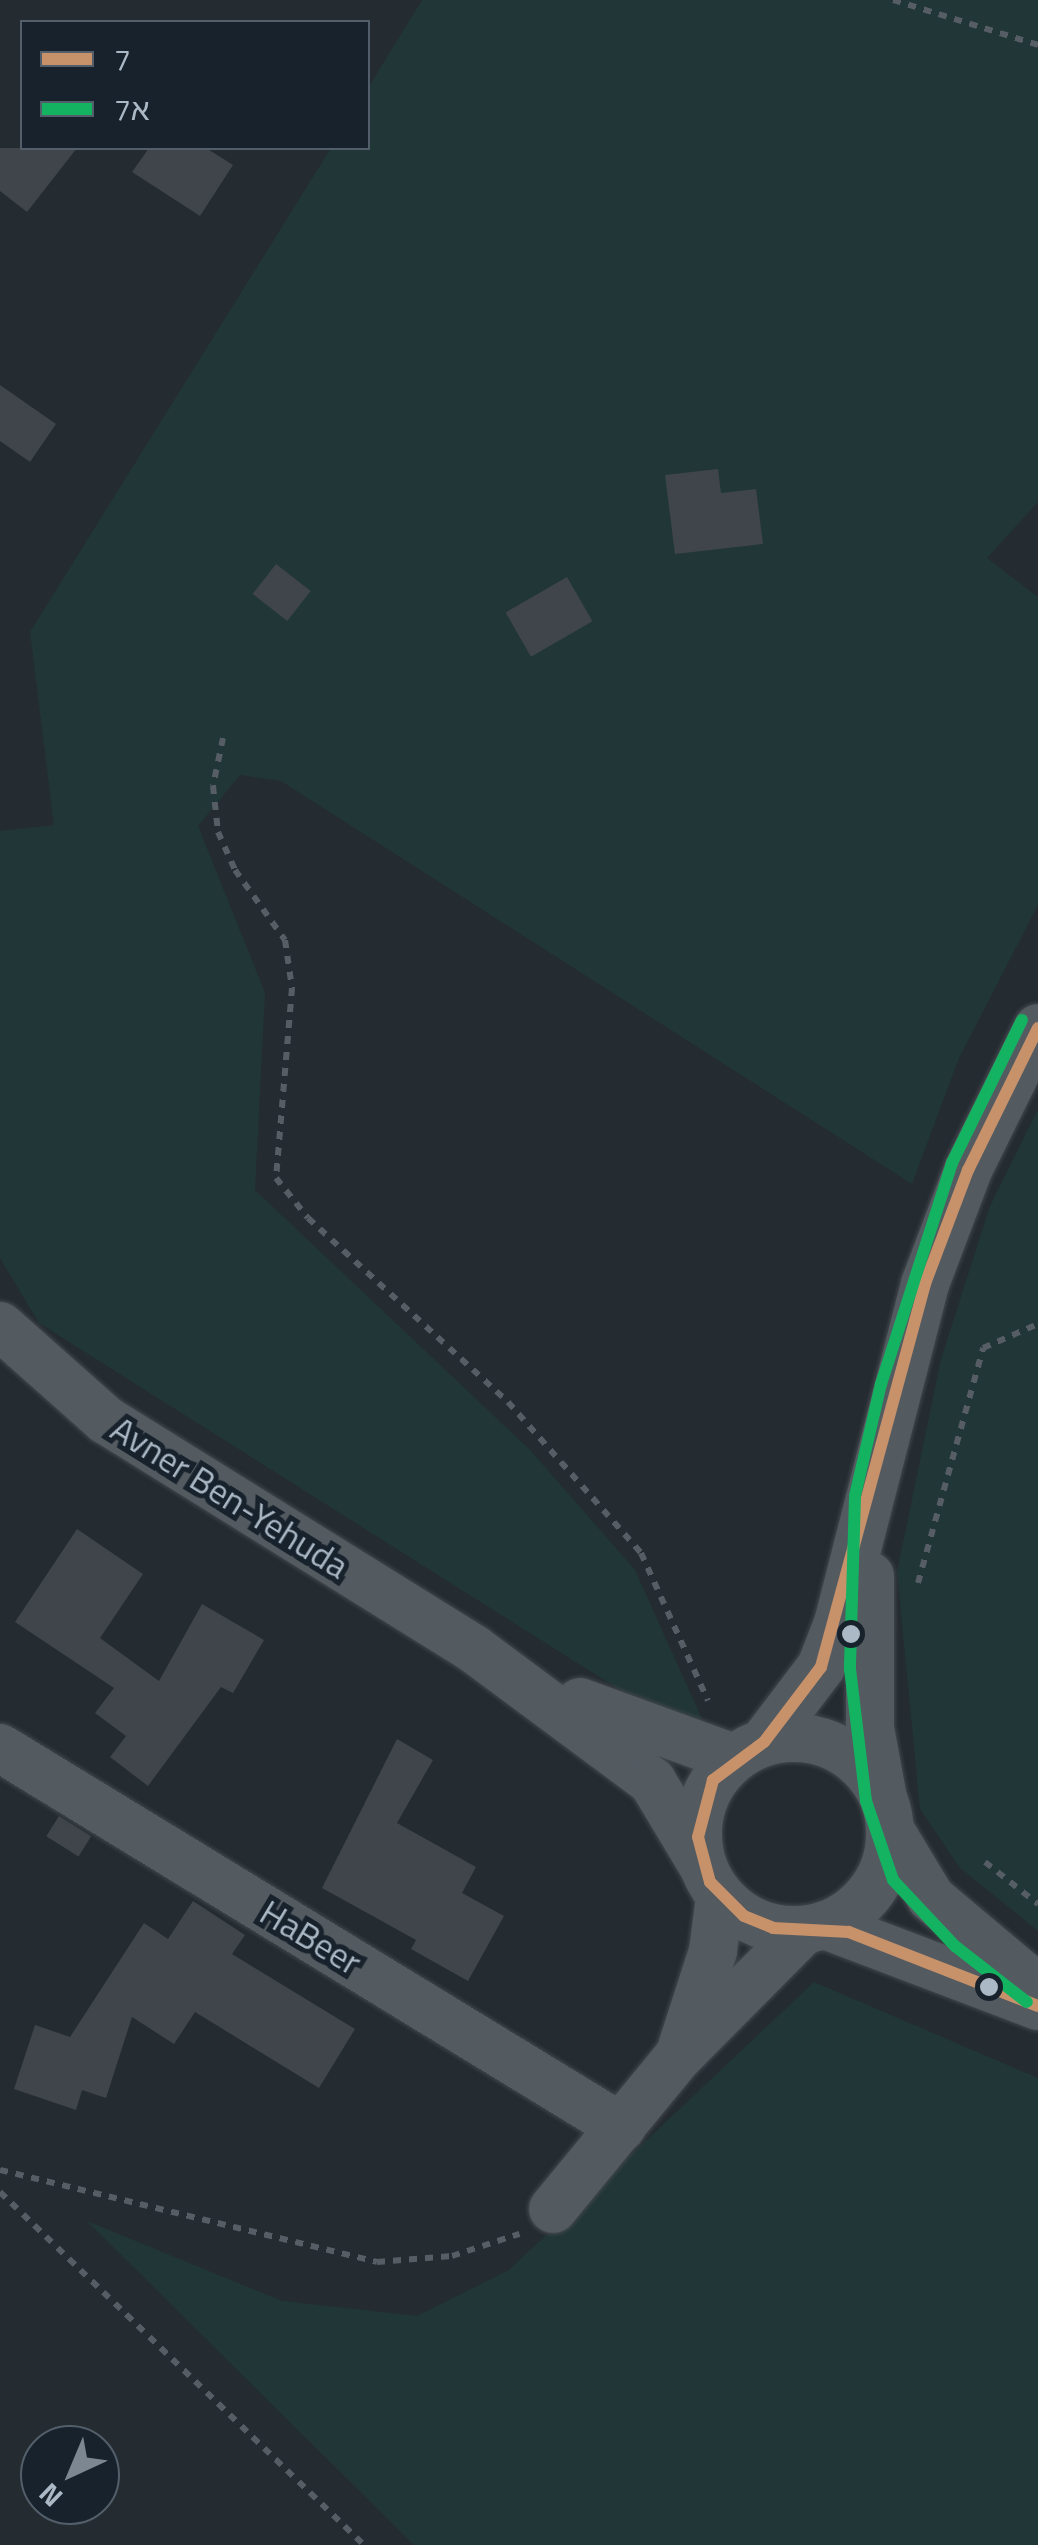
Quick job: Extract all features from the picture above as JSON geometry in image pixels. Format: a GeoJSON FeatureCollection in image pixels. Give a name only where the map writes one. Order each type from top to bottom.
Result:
{"type":"FeatureCollection","features":[{"type":"Feature","properties":{"kind":"street"},"geometry":{"type":"LineString","coordinates":[[678,2057],[712,1952],[711,1881],[701,1807],[821,1667],[872,1498],[925,1284],[968,1170],[1038,1028]]}},
{"type":"Feature","properties":{"kind":"street","name":"Avner Ben-Yehuda"},"geometry":{"type":"LineString","coordinates":[[0,1326],[106,1420],[474,1649],[652,1781],[711,1881]]}},
{"type":"Feature","properties":{"kind":"street"},"geometry":{"type":"LineString","coordinates":[[553,2209],[678,2057],[814,1928],[874,1889],[887,1814],[867,1670],[872,1498]]}},
{"type":"Feature","properties":{"kind":"street","name":"Avner Ben-Yehuda"},"geometry":{"type":"LineString","coordinates":[[474,1649],[626,1724],[749,1750]]}},
{"type":"Feature","properties":{"kind":"street"},"geometry":{"type":"LineString","coordinates":[[749,1750],[821,1740],[868,1772],[931,1898],[1038,1988]]}},
{"type":"Feature","properties":{"kind":"street","name":"HaBeer"},"geometry":{"type":"LineString","coordinates":[[0,1748],[621,2127]]}},
{"type":"Feature","properties":{"kind":"street"},"geometry":{"type":"LineString","coordinates":[[711,1881],[773,1928],[814,1928],[1038,2006]]}},
{"type":"Feature","properties":{"kind":"path"},"geometry":{"type":"LineString","coordinates":[[893,0],[1038,45]]}},
{"type":"Feature","properties":{"kind":"path"},"geometry":{"type":"LineString","coordinates":[[223,738],[213,786],[218,832],[235,870],[285,940],[292,988],[276,1178],[308,1218],[508,1402],[641,1554],[749,1750]]}},
{"type":"Feature","properties":{"kind":"path"},"geometry":{"type":"LineString","coordinates":[[917,1588],[983,1348],[1038,1324]]}},
{"type":"Feature","properties":{"kind":"path"},"geometry":{"type":"LineString","coordinates":[[986,1862],[1038,1904]]}},
{"type":"Feature","properties":{"kind":"path"},"geometry":{"type":"LineString","coordinates":[[0,2170],[377,2262],[452,2256],[522,2233],[553,2209]]}},
{"type":"Feature","properties":{"kind":"path"},"geometry":{"type":"LineString","coordinates":[[0,2192],[364,2545]]}},
{"type":"Feature","properties":{"kind":"green space"},"geometry":{"type":"Polygon","coordinates":[[[422,0],[1038,0],[1038,502],[987,558],[1038,597],[1038,905],[959,1058],[912,1184],[281,781],[240,775],[198,826],[265,993],[255,1190],[530,1450],[635,1570],[702,1719],[677,1726],[39,1323],[0,1258],[0,831],[54,825],[30,632],[330,150],[370,150],[370,85],[422,0]]]}},
{"type":"Feature","properties":{"kind":"green space"},"geometry":{"type":"Polygon","coordinates":[[[1038,1109],[1038,1931],[960,1868],[920,1809],[897,1572],[941,1359],[990,1206],[1038,1109]]]}},
{"type":"Feature","properties":{"kind":"green space"},"geometry":{"type":"Polygon","coordinates":[[[814,1982],[1038,2078],[1038,2545],[414,2545],[87,2221],[282,2301],[417,2316],[509,2270],[814,1982]]]}},
{"type":"Feature","properties":{"kind":"building"},"geometry":{"type":"Polygon","coordinates":[[[0,148],[75,150],[27,212],[0,191],[0,148]]]}},
{"type":"Feature","properties":{"kind":"building"},"geometry":{"type":"Polygon","coordinates":[[[148,150],[209,150],[233,165],[200,216],[132,172],[148,150]]]}},
{"type":"Feature","properties":{"kind":"building"},"geometry":{"type":"Polygon","coordinates":[[[0,385],[56,424],[30,462],[0,441],[0,385]]]}},
{"type":"Feature","properties":{"kind":"building"},"geometry":{"type":"Polygon","coordinates":[[[718,469],[721,493],[756,489],[763,544],[675,554],[665,475],[718,469]]]}},
{"type":"Feature","properties":{"kind":"building"},"geometry":{"type":"Polygon","coordinates":[[[276,564],[311,591],[287,621],[253,594],[276,564]]]}},
{"type":"Feature","properties":{"kind":"building"},"geometry":{"type":"Polygon","coordinates":[[[567,577],[592,621],[531,657],[506,612],[567,577]]]}},
{"type":"Feature","properties":{"kind":"building"},"geometry":{"type":"Polygon","coordinates":[[[77,1529],[143,1574],[100,1638],[159,1681],[202,1604],[264,1640],[233,1693],[221,1687],[148,1786],[110,1757],[126,1736],[95,1713],[114,1688],[15,1622],[77,1529]]]}},
{"type":"Feature","properties":{"kind":"building"},"geometry":{"type":"Polygon","coordinates":[[[397,1739],[433,1760],[397,1823],[476,1867],[462,1893],[504,1916],[468,1981],[411,1949],[416,1940],[322,1888],[397,1739]]]}},
{"type":"Feature","properties":{"kind":"building"},"geometry":{"type":"Polygon","coordinates":[[[59,1816],[91,1836],[79,1856],[46,1836],[59,1816]]]}},
{"type":"Feature","properties":{"kind":"building"},"geometry":{"type":"Polygon","coordinates":[[[193,1901],[245,1935],[232,1954],[355,2029],[319,2088],[195,2012],[174,2044],[132,2017],[106,2098],[82,2090],[76,2110],[14,2089],[35,2025],[70,2037],[144,1923],[168,1939],[193,1901]]]}},
{"type":"Feature","properties":{"kind":"transit line","name":"7א"},"geometry":{"type":"LineString","coordinates":[[1022,1020],[952,1163],[881,1384],[855,1496],[850,1669],[866,1801],[893,1880],[955,1946],[1027,2002]]}},
{"type":"Feature","properties":{"kind":"transit line","name":"7"},"geometry":{"type":"LineString","coordinates":[[1038,1028],[968,1170],[925,1284],[821,1667],[764,1742],[713,1780],[698,1837],[710,1882],[744,1916],[773,1928],[849,1932],[1038,2006]]}}]}
